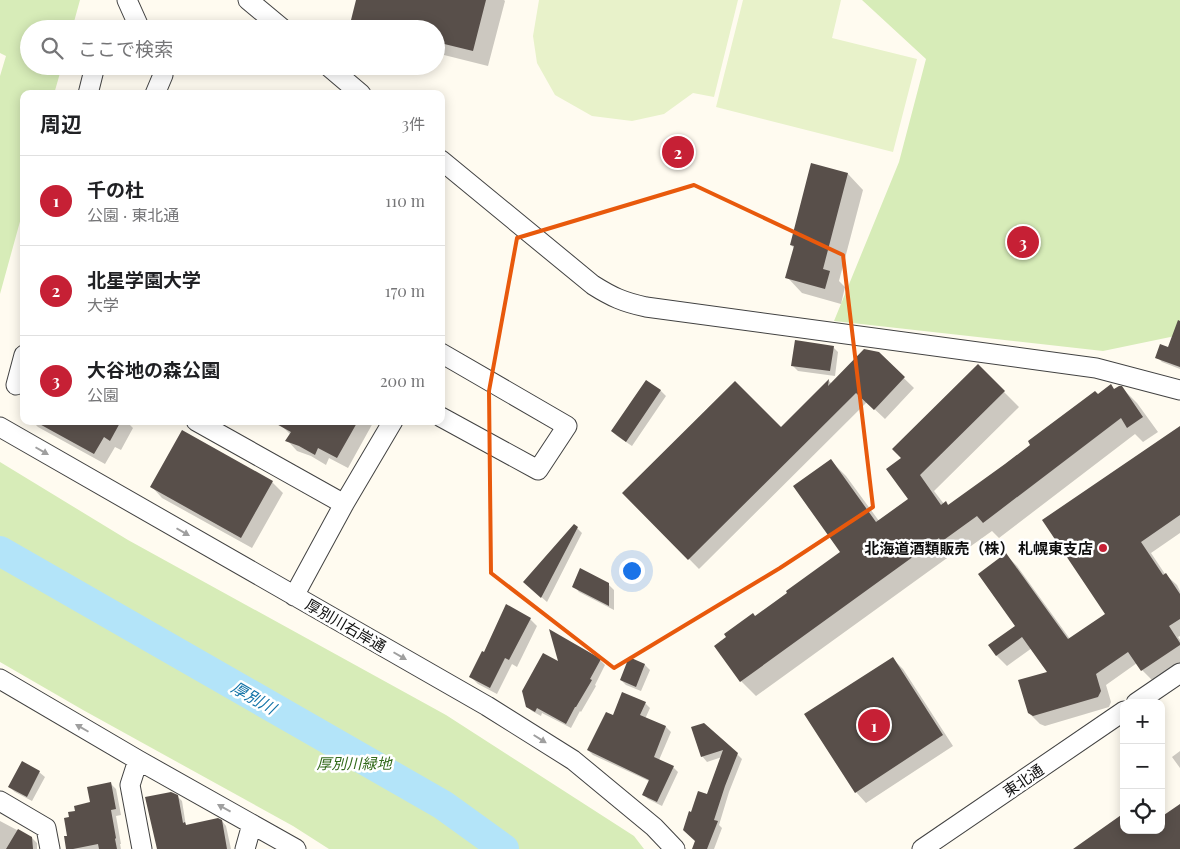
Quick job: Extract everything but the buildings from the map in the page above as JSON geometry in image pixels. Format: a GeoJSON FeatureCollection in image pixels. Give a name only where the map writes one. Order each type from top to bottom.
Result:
{"type":"FeatureCollection","features":[{"type":"Feature","properties":{"kind":"street"},"geometry":{"type":"LineString","coordinates":[[127,0],[136,20]]}},
{"type":"Feature","properties":{"kind":"street"},"geometry":{"type":"LineString","coordinates":[[248,0],[271,20]]}},
{"type":"Feature","properties":{"kind":"street"},"geometry":{"type":"LineString","coordinates":[[89,90],[93,75]]}},
{"type":"Feature","properties":{"kind":"street"},"geometry":{"type":"LineString","coordinates":[[157,90],[163,75]]}},
{"type":"Feature","properties":{"kind":"street"},"geometry":{"type":"LineString","coordinates":[[339,75],[356,90]]}},
{"type":"Feature","properties":{"kind":"street"},"geometry":{"type":"LineString","coordinates":[[445,163],[593,285],[612,297],[628,303],[1096,368],[1180,390]]}},
{"type":"Feature","properties":{"kind":"street"},"geometry":{"type":"LineString","coordinates":[[445,355],[567,426],[538,470],[445,419]]}},
{"type":"Feature","properties":{"kind":"street"},"geometry":{"type":"LineString","coordinates":[[16,385],[20,370]]}},
{"type":"Feature","properties":{"kind":"street"},"geometry":{"type":"LineString","coordinates":[[203,425],[344,504]]}},
{"type":"Feature","properties":{"kind":"street"},"geometry":{"type":"LineString","coordinates":[[294,596],[344,504],[391,425]]}},
{"type":"Feature","properties":{"kind":"street","name":"厚別川右岸通"},"geometry":{"type":"LineString","coordinates":[[0,427],[487,706],[573,760],[654,827],[675,849]]}},
{"type":"Feature","properties":{"kind":"street"},"geometry":{"type":"LineString","coordinates":[[1142,699],[1180,673]]}},
{"type":"Feature","properties":{"kind":"street"},"geometry":{"type":"LineString","coordinates":[[0,680],[296,849]]}},
{"type":"Feature","properties":{"kind":"street","name":"東北通"},"geometry":{"type":"LineString","coordinates":[[922,849],[1120,714]]}},
{"type":"Feature","properties":{"kind":"street"},"geometry":{"type":"LineString","coordinates":[[138,760],[130,785],[142,849]]}},
{"type":"Feature","properties":{"kind":"street"},"geometry":{"type":"LineString","coordinates":[[0,801],[46,828],[50,849]]}},
{"type":"Feature","properties":{"kind":"street"},"geometry":{"type":"LineString","coordinates":[[245,849],[252,824]]}},
{"type":"Feature","properties":{"kind":"highlighted area"},"geometry":{"type":"Polygon","coordinates":[[[694,185],[843,255],[873,507],[780,568],[614,668],[491,573],[489,391],[517,238],[694,185]]]}},
{"type":"Feature","properties":{"kind":"green space"},"geometry":{"type":"Polygon","coordinates":[[[0,0],[80,0],[74,20],[20,20],[20,75],[59,75],[55,90],[20,90],[20,222],[0,294],[0,76],[6,56],[0,53],[0,0]]]}},
{"type":"Feature","properties":{"kind":"green space"},"geometry":{"type":"Polygon","coordinates":[[[539,0],[738,0],[714,97],[693,93],[664,114],[632,121],[592,116],[555,95],[537,63],[533,36],[539,0]]]}},
{"type":"Feature","properties":{"kind":"green space"},"geometry":{"type":"Polygon","coordinates":[[[743,0],[841,0],[832,38],[917,59],[893,152],[716,107],[743,0]]]}},
{"type":"Feature","properties":{"kind":"green space"},"geometry":{"type":"Polygon","coordinates":[[[862,0],[1180,0],[1180,335],[1103,351],[834,321],[899,162],[926,59],[862,0]]]}},
{"type":"Feature","properties":{"kind":"green space","name":"厚別川緑地"},"geometry":{"type":"Polygon","coordinates":[[[0,462],[128,540],[446,715],[634,836],[644,849],[329,849],[293,826],[0,662],[0,462]]]}},
{"type":"Feature","properties":{"kind":"waterway","name":"厚別川"},"geometry":{"type":"LineString","coordinates":[[0,551],[443,805],[504,849]]}},
{"type":"Feature","properties":{"kind":"place","name":"北星学園大学"},"geometry":{"type":"Point","coordinates":[678,152]}},
{"type":"Feature","properties":{"kind":"place","name":"大谷地の森公園"},"geometry":{"type":"Point","coordinates":[1023,242]}},
{"type":"Feature","properties":{"kind":"place","name":"北海道酒類販売（株） 札幌東支店"},"geometry":{"type":"Point","coordinates":[1103,548]}},
{"type":"Feature","properties":{"kind":"place","name":"千の杜"},"geometry":{"type":"Point","coordinates":[874,725]}}]}
